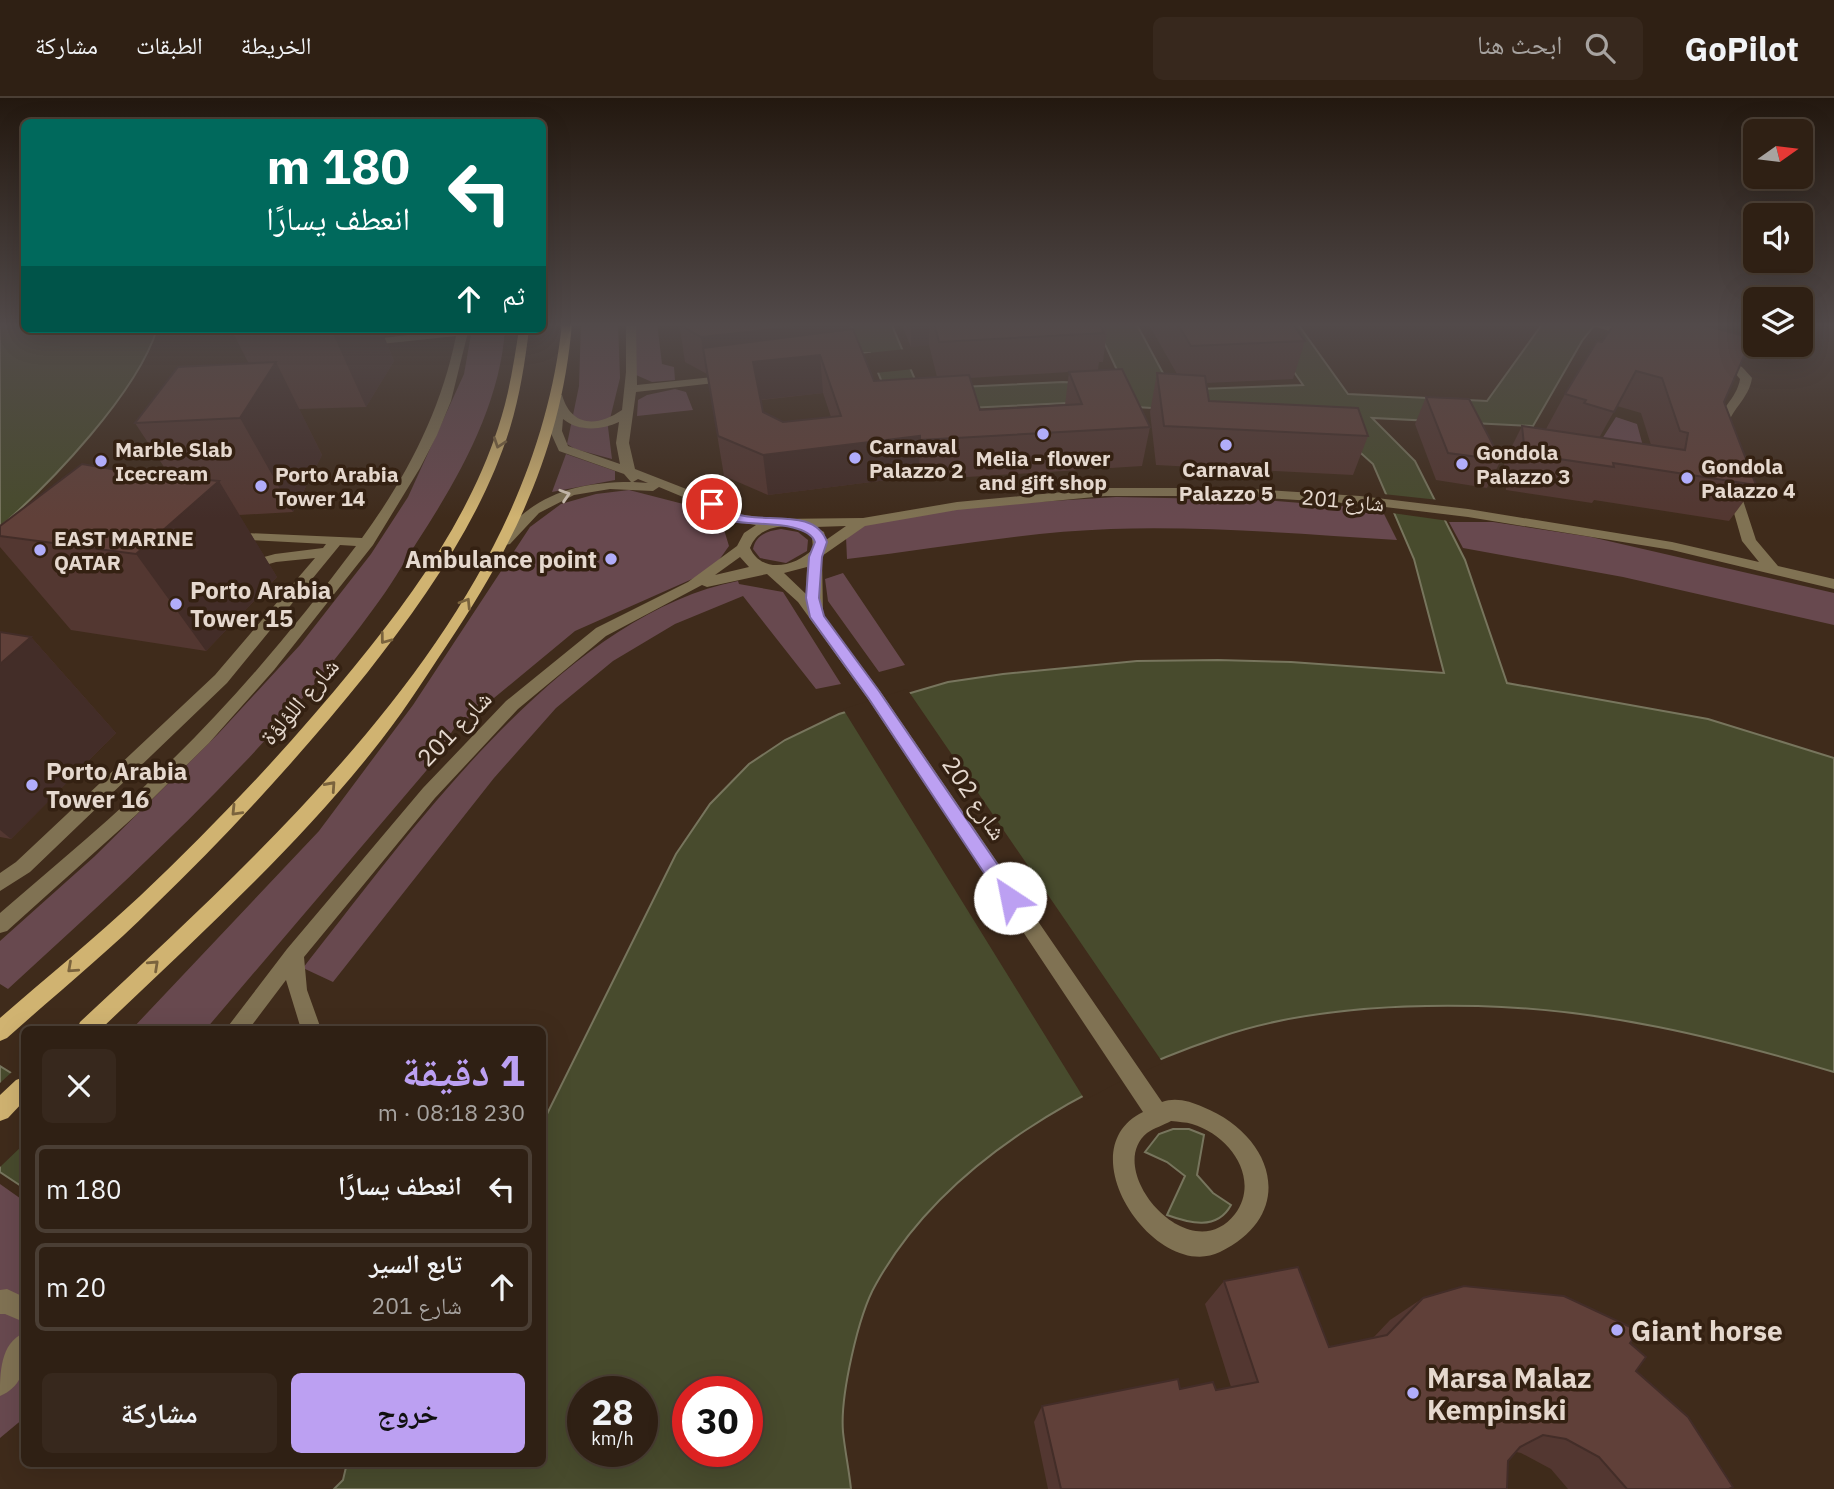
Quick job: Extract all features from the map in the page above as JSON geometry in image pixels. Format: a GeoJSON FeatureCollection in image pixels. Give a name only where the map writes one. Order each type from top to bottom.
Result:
{"type":"FeatureCollection","features":[{"type":"Feature","properties":{"kind":"main road","name":"شارع اللؤلؤة"},"geometry":{"type":"LineString","coordinates":[[0,1031],[165,885],[265,781],[325,713],[416,599],[469,510],[491,466],[515,388]]}},
{"type":"Feature","properties":{"kind":"main road"},"geometry":{"type":"LineString","coordinates":[[90,1026],[219,904],[372,740],[420,674],[497,553],[539,464],[560,388]]}},
{"type":"Feature","properties":{"kind":"main road"},"geometry":{"type":"LineString","coordinates":[[0,1110],[21,1090]]}},
{"type":"Feature","properties":{"kind":"street"},"geometry":{"type":"LineString","coordinates":[[0,925],[202,740],[275,660],[393,506],[431,436],[449,388]]}},
{"type":"Feature","properties":{"kind":"street"},"geometry":{"type":"LineString","coordinates":[[636,485],[621,452],[631,389],[641,388]]}},
{"type":"Feature","properties":{"kind":"street"},"geometry":{"type":"LineString","coordinates":[[1721,447],[1720,425],[1745,388]]}},
{"type":"Feature","properties":{"kind":"street"},"geometry":{"type":"LineString","coordinates":[[558,397],[560,409],[564,414],[579,422],[597,426],[617,421],[627,412]]}},
{"type":"Feature","properties":{"kind":"street"},"geometry":{"type":"LineString","coordinates":[[558,397],[556,431],[563,448],[680,490],[733,517],[793,523],[813,529],[819,536],[813,598],[817,617]]}},
{"type":"Feature","properties":{"kind":"street"},"geometry":{"type":"LineString","coordinates":[[1728,474],[1749,541],[1772,568]]}},
{"type":"Feature","properties":{"kind":"street"},"geometry":{"type":"LineString","coordinates":[[497,553],[522,517],[537,506],[569,492],[636,485],[680,490]]}},
{"type":"Feature","properties":{"kind":"street","name":"شارع 201"},"geometry":{"type":"LineString","coordinates":[[793,523],[863,522],[957,506],[1105,492],[1237,492],[1360,500],[1468,513],[1622,537],[1826,579],[1834,584]]}},
{"type":"Feature","properties":{"kind":"street"},"geometry":{"type":"LineString","coordinates":[[733,517],[751,562],[768,568],[796,567],[818,553]]}},
{"type":"Feature","properties":{"kind":"street","name":"شارع 201"},"geometry":{"type":"LineString","coordinates":[[818,553],[863,522]]}},
{"type":"Feature","properties":{"kind":"street"},"geometry":{"type":"LineString","coordinates":[[744,544],[755,530],[773,523]]}},
{"type":"Feature","properties":{"kind":"street"},"geometry":{"type":"LineString","coordinates":[[216,534],[332,546]]}},
{"type":"Feature","properties":{"kind":"street"},"geometry":{"type":"LineString","coordinates":[[1732,559],[1749,541]]}},
{"type":"Feature","properties":{"kind":"street"},"geometry":{"type":"LineString","coordinates":[[230,566],[243,567],[332,546],[368,542]]}},
{"type":"Feature","properties":{"kind":"street","name":"شارع 201"},"geometry":{"type":"LineString","coordinates":[[238,1026],[429,793],[512,705],[601,632],[693,585],[744,544]]}},
{"type":"Feature","properties":{"kind":"street"},"geometry":{"type":"LineString","coordinates":[[0,883],[33,858],[220,679],[332,546]]}},
{"type":"Feature","properties":{"kind":"street","name":"شارع 201"},"geometry":{"type":"LineString","coordinates":[[693,585],[768,568]]}},
{"type":"Feature","properties":{"kind":"street","name":"شارع 202"},"geometry":{"type":"LineString","coordinates":[[768,568],[803,599],[874,695],[1157,1114]]}},
{"type":"Feature","properties":{"kind":"street"},"geometry":{"type":"LineString","coordinates":[[294,955],[297,990],[310,1026]]}},
{"type":"Feature","properties":{"kind":"street"},"geometry":{"type":"LineString","coordinates":[[1178,1110],[1200,1114],[1233,1133],[1245,1149],[1253,1166],[1255,1204],[1247,1220],[1234,1233],[1218,1241],[1199,1243],[1180,1239],[1161,1230],[1144,1216],[1132,1199],[1125,1180],[1126,1147],[1133,1133],[1157,1114],[1178,1110]]}},
{"type":"Feature","properties":{"kind":"street"},"geometry":{"type":"LineString","coordinates":[[0,1302],[7,1301],[21,1308]]}},
{"type":"Feature","properties":{"kind":"street"},"geometry":{"type":"LineString","coordinates":[[0,1384],[10,1373],[21,1352]]}},
{"type":"Feature","properties":{"kind":"shaded area"},"geometry":{"type":"Polygon","coordinates":[[[0,388],[126,388],[67,462],[0,527],[0,388]]]}},
{"type":"Feature","properties":{"kind":"shaded area"},"geometry":{"type":"Polygon","coordinates":[[[458,388],[494,388],[475,441],[447,493],[380,600],[334,661],[247,760],[154,854],[8,989],[0,984],[0,941],[95,856],[218,734],[300,645],[371,554],[408,497],[458,388]]]}},
{"type":"Feature","properties":{"kind":"shaded area"},"geometry":{"type":"Polygon","coordinates":[[[579,388],[618,388],[608,427],[612,459],[575,449],[567,444],[579,388]]]}},
{"type":"Feature","properties":{"kind":"shaded area"},"geometry":{"type":"Polygon","coordinates":[[[884,388],[1344,388],[1348,394],[1487,401],[1496,388],[1555,388],[1533,426],[1372,418],[1415,461],[1465,560],[1507,683],[1708,719],[1834,758],[1834,1072],[1746,1047],[1658,1027],[1524,1008],[1446,1006],[1348,1010],[1251,1028],[1171,1055],[1121,1077],[1025,1130],[981,1163],[941,1199],[905,1240],[869,1298],[852,1357],[843,1417],[851,1489],[334,1489],[343,1480],[346,1467],[546,1467],[546,1116],[676,854],[710,804],[749,764],[785,740],[839,714],[948,682],[1003,674],[1137,661],[1218,660],[1291,662],[1444,673],[1414,559],[1373,464],[1322,418],[1067,403],[927,410],[886,392],[884,388]]]}},
{"type":"Feature","properties":{"kind":"shaded area"},"geometry":{"type":"Polygon","coordinates":[[[675,389],[686,392],[693,410],[637,416],[638,400],[647,395],[675,389]]]}},
{"type":"Feature","properties":{"kind":"shaded area"},"geometry":{"type":"Polygon","coordinates":[[[1616,417],[1637,424],[1652,479],[1602,439],[1616,417]]]}},
{"type":"Feature","properties":{"kind":"shaded area"},"geometry":{"type":"Polygon","coordinates":[[[566,454],[615,471],[615,480],[552,492],[566,454]]]}},
{"type":"Feature","properties":{"kind":"shaded area"},"geometry":{"type":"Polygon","coordinates":[[[629,490],[695,507],[722,523],[729,546],[719,560],[699,576],[575,631],[471,717],[457,724],[426,771],[209,1026],[135,1026],[319,831],[413,705],[530,527],[561,504],[596,494],[629,490]]]}},
{"type":"Feature","properties":{"kind":"shaded area"},"geometry":{"type":"Polygon","coordinates":[[[1116,497],[1265,500],[1351,507],[1353,510],[1384,514],[1397,540],[1218,530],[1111,529],[1012,537],[847,559],[846,537],[868,523],[986,505],[1116,497]]]}},
{"type":"Feature","properties":{"kind":"shaded area"},"geometry":{"type":"Polygon","coordinates":[[[1449,522],[1493,522],[1591,537],[1834,593],[1834,625],[1623,577],[1463,548],[1449,522]]]}},
{"type":"Feature","properties":{"kind":"shaded area"},"geometry":{"type":"Polygon","coordinates":[[[781,529],[798,532],[808,540],[807,551],[786,563],[760,558],[753,549],[757,540],[767,532],[781,529]]]}},
{"type":"Feature","properties":{"kind":"shaded area"},"geometry":{"type":"Polygon","coordinates":[[[843,573],[905,665],[879,672],[828,601],[825,579],[843,573]]]}},
{"type":"Feature","properties":{"kind":"shaded area"},"geometry":{"type":"Polygon","coordinates":[[[738,581],[739,584],[783,592],[841,684],[816,689],[743,596],[675,624],[613,661],[556,708],[494,778],[333,982],[303,968],[441,796],[494,737],[551,683],[611,637],[673,602],[738,581]]]}},
{"type":"Feature","properties":{"kind":"shaded area"},"geometry":{"type":"Polygon","coordinates":[[[0,1066],[21,1079],[21,1186],[0,1172],[0,1066]]]}},
{"type":"Feature","properties":{"kind":"shaded area"},"geometry":{"type":"Polygon","coordinates":[[[1173,1129],[1189,1129],[1204,1135],[1197,1175],[1213,1193],[1231,1205],[1218,1219],[1202,1223],[1167,1215],[1185,1176],[1167,1162],[1145,1152],[1159,1134],[1173,1129]]]}},
{"type":"Feature","properties":{"kind":"shaded area"},"geometry":{"type":"Polygon","coordinates":[[[0,1184],[21,1199],[21,1420],[0,1438],[0,1184]]]}},
{"type":"Feature","properties":{"kind":"pier"},"geometry":{"type":"Polygon","coordinates":[[[1383,494],[1439,500],[1449,521],[1392,513],[1383,494]]]}},
{"type":"Feature","properties":{"kind":"pier"},"geometry":{"type":"Polygon","coordinates":[[[907,689],[1163,1063],[1085,1100],[843,709],[907,689]]]}},
{"type":"Feature","properties":{"kind":"pier"},"geometry":{"type":"Polygon","coordinates":[[[14,1070],[21,1075],[21,1147],[0,1167],[0,1083],[14,1070]]]}},
{"type":"Feature","properties":{"kind":"building"},"geometry":{"type":"Polygon","coordinates":[[[162,388],[259,388],[240,418],[135,423],[162,388]]]}},
{"type":"Feature","properties":{"kind":"building"},"geometry":{"type":"Polygon","coordinates":[[[710,388],[758,388],[763,412],[783,422],[841,416],[831,388],[973,388],[980,410],[1082,404],[1075,388],[1131,388],[1150,427],[920,440],[920,436],[763,455],[718,436],[710,388]]]}},
{"type":"Feature","properties":{"kind":"building"},"geometry":{"type":"Polygon","coordinates":[[[1159,388],[1207,388],[1209,401],[1358,408],[1368,436],[1164,426],[1159,388]]]}},
{"type":"Feature","properties":{"kind":"building"},"geometry":{"type":"Polygon","coordinates":[[[1569,388],[1627,388],[1614,412],[1584,403],[1586,400],[1565,394],[1569,388]]]}},
{"type":"Feature","properties":{"kind":"building"},"geometry":{"type":"Polygon","coordinates":[[[1665,388],[1730,388],[1724,402],[1756,485],[1613,463],[1614,467],[1525,454],[1522,426],[1685,450],[1688,433],[1680,431],[1665,388]]]}},
{"type":"Feature","properties":{"kind":"building"},"geometry":{"type":"Polygon","coordinates":[[[1426,397],[1469,399],[1501,460],[1448,453],[1426,397]]]}},
{"type":"Feature","properties":{"kind":"building"},"geometry":{"type":"Polygon","coordinates":[[[82,464],[135,473],[219,481],[136,554],[0,536],[0,526],[82,464]]]}},
{"type":"Feature","properties":{"kind":"building"},"geometry":{"type":"Polygon","coordinates":[[[0,632],[31,637],[0,664],[0,632]]]}},
{"type":"Feature","properties":{"kind":"building","name":"Marsa Malaz Kempinski"},"geometry":{"type":"Polygon","coordinates":[[[1298,1267],[1329,1347],[1387,1335],[1423,1298],[1464,1286],[1564,1296],[1639,1331],[1630,1343],[1646,1357],[1636,1371],[1688,1417],[1733,1487],[1627,1489],[1599,1457],[1566,1439],[1543,1435],[1520,1447],[1508,1461],[1507,1489],[1061,1489],[1042,1406],[1178,1379],[1180,1389],[1213,1382],[1216,1390],[1258,1382],[1224,1281],[1298,1267]]]}},
{"type":"Feature","properties":{"kind":"place","name":"Melia - flower and gift shop"},"geometry":{"type":"Point","coordinates":[1043,434]}},
{"type":"Feature","properties":{"kind":"place","name":"Carnaval Palazzo 5"},"geometry":{"type":"Point","coordinates":[1226,445]}},
{"type":"Feature","properties":{"kind":"place","name":"Carnaval Palazzo 2"},"geometry":{"type":"Point","coordinates":[855,458]}},
{"type":"Feature","properties":{"kind":"place","name":"Marble Slab Icecream"},"geometry":{"type":"Point","coordinates":[101,461]}},
{"type":"Feature","properties":{"kind":"place","name":"Gondola Palazzo 3"},"geometry":{"type":"Point","coordinates":[1462,464]}},
{"type":"Feature","properties":{"kind":"place","name":"Gondola Palazzo 4"},"geometry":{"type":"Point","coordinates":[1687,478]}},
{"type":"Feature","properties":{"kind":"place","name":"Porto Arabia Tower 14"},"geometry":{"type":"Point","coordinates":[261,486]}},
{"type":"Feature","properties":{"kind":"place","name":"EAST MARINE QATAR"},"geometry":{"type":"Point","coordinates":[40,550]}},
{"type":"Feature","properties":{"kind":"place","name":"Ambulance point"},"geometry":{"type":"Point","coordinates":[611,559]}},
{"type":"Feature","properties":{"kind":"place","name":"Porto Arabia Tower 15"},"geometry":{"type":"Point","coordinates":[176,604]}},
{"type":"Feature","properties":{"kind":"place","name":"Porto Arabia Tower 16"},"geometry":{"type":"Point","coordinates":[32,785]}},
{"type":"Feature","properties":{"kind":"place","name":"Giant horse"},"geometry":{"type":"Point","coordinates":[1617,1330]}},
{"type":"Feature","properties":{"kind":"place","name":"Marsa Malaz Kempinski"},"geometry":{"type":"Point","coordinates":[1413,1393]}},
{"type":"Feature","properties":{"kind":"route"},"geometry":{"type":"LineString","coordinates":[[712,504],[733,517],[803,525],[813,529],[819,536],[821,542],[815,557],[813,598],[817,617],[874,695],[1010,898]]}}]}
